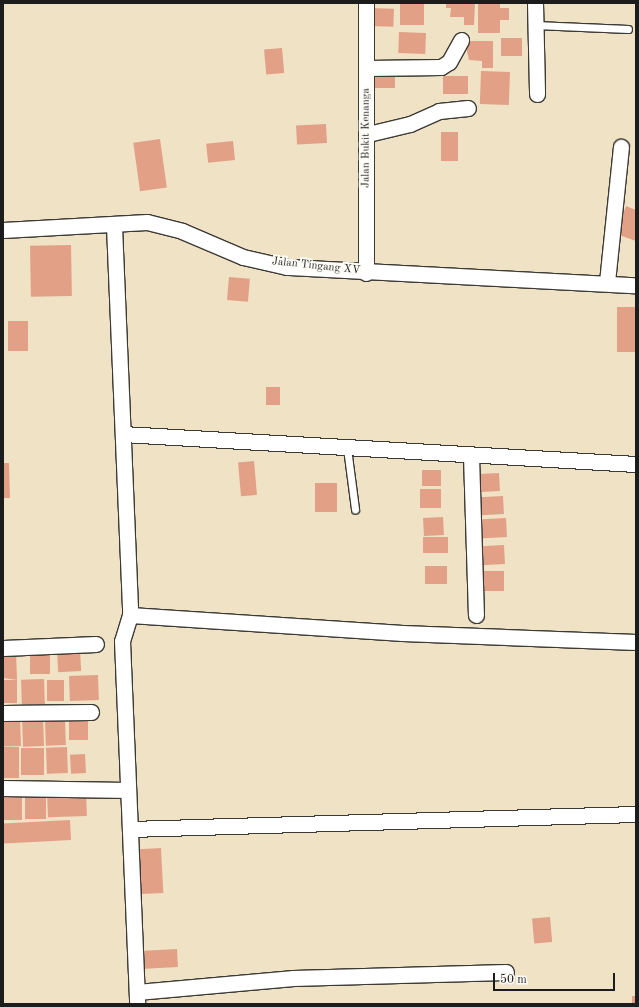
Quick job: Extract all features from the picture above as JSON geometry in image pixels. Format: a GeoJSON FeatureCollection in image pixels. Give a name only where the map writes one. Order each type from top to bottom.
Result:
{"type":"FeatureCollection","features":[{"type":"Feature","properties":{"kind":"street","name":"Jalan Bukit Kenanga"},"geometry":{"type":"LineString","coordinates":[[366,3],[368,134],[366,273]]}},
{"type":"Feature","properties":{"kind":"street"},"geometry":{"type":"LineString","coordinates":[[535,3],[537,94]]}},
{"type":"Feature","properties":{"kind":"street"},"geometry":{"type":"LineString","coordinates":[[367,68],[441,67],[449,62],[461,40]]}},
{"type":"Feature","properties":{"kind":"street"},"geometry":{"type":"LineString","coordinates":[[368,134],[410,124],[439,111],[468,108]]}},
{"type":"Feature","properties":{"kind":"street"},"geometry":{"type":"LineString","coordinates":[[607,282],[621,147]]}},
{"type":"Feature","properties":{"kind":"street","name":"Jalan Tingang XV"},"geometry":{"type":"LineString","coordinates":[[3,230],[114,226],[147,222],[182,231],[243,257],[287,267],[366,273],[607,282],[636,285]]}},
{"type":"Feature","properties":{"kind":"street"},"geometry":{"type":"LineString","coordinates":[[114,226],[118,372],[123,434],[130,615],[122,641],[137,998],[293,978],[506,972]]}},
{"type":"Feature","properties":{"kind":"street"},"geometry":{"type":"LineString","coordinates":[[123,434],[471,456],[636,464]]}},
{"type":"Feature","properties":{"kind":"street"},"geometry":{"type":"LineString","coordinates":[[471,456],[476,615]]}},
{"type":"Feature","properties":{"kind":"street"},"geometry":{"type":"LineString","coordinates":[[130,615],[402,633],[636,642]]}},
{"type":"Feature","properties":{"kind":"street"},"geometry":{"type":"LineString","coordinates":[[3,648],[96,644]]}},
{"type":"Feature","properties":{"kind":"street"},"geometry":{"type":"LineString","coordinates":[[3,713],[91,712]]}},
{"type":"Feature","properties":{"kind":"street"},"geometry":{"type":"LineString","coordinates":[[3,788],[128,790]]}},
{"type":"Feature","properties":{"kind":"street"},"geometry":{"type":"LineString","coordinates":[[130,829],[636,814]]}},
{"type":"Feature","properties":{"kind":"lane"},"geometry":{"type":"LineString","coordinates":[[535,25],[628,29]]}},
{"type":"Feature","properties":{"kind":"lane"},"geometry":{"type":"LineString","coordinates":[[347,448],[355,509]]}},
{"type":"Feature","properties":{"kind":"building"},"geometry":{"type":"Polygon","coordinates":[[[400,3],[424,3],[424,25],[400,25],[400,3]]]}},
{"type":"Feature","properties":{"kind":"building"},"geometry":{"type":"Polygon","coordinates":[[[446,3],[475,3],[474,25],[464,25],[464,17],[450,17],[451,8],[446,8],[446,3]]]}},
{"type":"Feature","properties":{"kind":"building"},"geometry":{"type":"Polygon","coordinates":[[[478,3],[500,3],[500,8],[509,8],[509,20],[500,20],[500,33],[478,33],[478,3]]]}},
{"type":"Feature","properties":{"kind":"building"},"geometry":{"type":"Polygon","coordinates":[[[369,8],[394,9],[393,27],[368,26],[369,8]]]}},
{"type":"Feature","properties":{"kind":"building"},"geometry":{"type":"Polygon","coordinates":[[[399,32],[426,33],[425,54],[398,53],[399,32]]]}},
{"type":"Feature","properties":{"kind":"building"},"geometry":{"type":"Polygon","coordinates":[[[501,38],[522,38],[522,56],[501,56],[501,38]]]}},
{"type":"Feature","properties":{"kind":"building"},"geometry":{"type":"Polygon","coordinates":[[[465,41],[493,41],[493,68],[482,68],[482,61],[469,60],[465,41]]]}},
{"type":"Feature","properties":{"kind":"building"},"geometry":{"type":"Polygon","coordinates":[[[282,48],[284,73],[266,74],[264,50],[282,48]]]}},
{"type":"Feature","properties":{"kind":"building"},"geometry":{"type":"Polygon","coordinates":[[[369,71],[395,71],[395,88],[369,88],[369,71]]]}},
{"type":"Feature","properties":{"kind":"building"},"geometry":{"type":"Polygon","coordinates":[[[481,71],[510,72],[509,105],[480,104],[481,71]]]}},
{"type":"Feature","properties":{"kind":"building"},"geometry":{"type":"Polygon","coordinates":[[[443,76],[468,76],[468,94],[443,94],[443,76]]]}},
{"type":"Feature","properties":{"kind":"building"},"geometry":{"type":"Polygon","coordinates":[[[326,124],[327,143],[297,145],[296,126],[326,124]]]}},
{"type":"Feature","properties":{"kind":"building"},"geometry":{"type":"Polygon","coordinates":[[[441,132],[458,132],[458,161],[441,161],[441,132]]]}},
{"type":"Feature","properties":{"kind":"building"},"geometry":{"type":"Polygon","coordinates":[[[160,139],[167,188],[140,191],[133,143],[160,139]]]}},
{"type":"Feature","properties":{"kind":"building"},"geometry":{"type":"Polygon","coordinates":[[[233,141],[235,160],[208,163],[206,144],[233,141]]]}},
{"type":"Feature","properties":{"kind":"building"},"geometry":{"type":"Polygon","coordinates":[[[626,206],[636,210],[636,241],[616,234],[626,206]]]}},
{"type":"Feature","properties":{"kind":"building"},"geometry":{"type":"Polygon","coordinates":[[[71,245],[72,296],[31,297],[30,246],[71,245]]]}},
{"type":"Feature","properties":{"kind":"building"},"geometry":{"type":"Polygon","coordinates":[[[229,277],[250,279],[248,302],[227,300],[229,277]]]}},
{"type":"Feature","properties":{"kind":"building"},"geometry":{"type":"Polygon","coordinates":[[[617,307],[635,307],[635,352],[617,352],[617,307]]]}},
{"type":"Feature","properties":{"kind":"building"},"geometry":{"type":"Polygon","coordinates":[[[8,321],[28,321],[28,351],[8,351],[8,321]]]}},
{"type":"Feature","properties":{"kind":"building"},"geometry":{"type":"Polygon","coordinates":[[[266,387],[280,387],[280,405],[266,405],[266,387]]]}},
{"type":"Feature","properties":{"kind":"building"},"geometry":{"type":"Polygon","coordinates":[[[254,461],[257,495],[241,496],[238,462],[254,461]]]}},
{"type":"Feature","properties":{"kind":"building"},"geometry":{"type":"Polygon","coordinates":[[[3,463],[9,463],[10,498],[3,498],[3,463]]]}},
{"type":"Feature","properties":{"kind":"building"},"geometry":{"type":"Polygon","coordinates":[[[422,470],[441,470],[441,486],[422,486],[422,470]]]}},
{"type":"Feature","properties":{"kind":"building"},"geometry":{"type":"Polygon","coordinates":[[[499,473],[500,491],[480,492],[479,474],[499,473]]]}},
{"type":"Feature","properties":{"kind":"building"},"geometry":{"type":"Polygon","coordinates":[[[315,483],[337,483],[337,512],[315,512],[315,483]]]}},
{"type":"Feature","properties":{"kind":"building"},"geometry":{"type":"Polygon","coordinates":[[[420,489],[441,489],[441,508],[420,508],[420,489]]]}},
{"type":"Feature","properties":{"kind":"building"},"geometry":{"type":"Polygon","coordinates":[[[503,496],[504,514],[481,515],[480,497],[503,496]]]}},
{"type":"Feature","properties":{"kind":"building"},"geometry":{"type":"Polygon","coordinates":[[[443,517],[444,535],[424,536],[423,518],[443,517]]]}},
{"type":"Feature","properties":{"kind":"building"},"geometry":{"type":"Polygon","coordinates":[[[506,518],[507,537],[483,538],[482,519],[506,518]]]}},
{"type":"Feature","properties":{"kind":"building"},"geometry":{"type":"Polygon","coordinates":[[[423,537],[448,537],[448,553],[423,553],[423,537]]]}},
{"type":"Feature","properties":{"kind":"building"},"geometry":{"type":"Polygon","coordinates":[[[504,545],[505,564],[481,565],[480,546],[504,545]]]}},
{"type":"Feature","properties":{"kind":"building"},"geometry":{"type":"Polygon","coordinates":[[[425,566],[447,566],[447,584],[425,584],[425,566]]]}},
{"type":"Feature","properties":{"kind":"building"},"geometry":{"type":"Polygon","coordinates":[[[481,571],[504,571],[504,591],[481,591],[481,571]]]}},
{"type":"Feature","properties":{"kind":"building"},"geometry":{"type":"Polygon","coordinates":[[[80,649],[81,671],[58,672],[57,650],[80,649]]]}},
{"type":"Feature","properties":{"kind":"building"},"geometry":{"type":"Polygon","coordinates":[[[16,650],[17,680],[3,678],[3,651],[16,650]]]}},
{"type":"Feature","properties":{"kind":"building"},"geometry":{"type":"Polygon","coordinates":[[[30,651],[50,651],[50,674],[30,674],[30,651]]]}},
{"type":"Feature","properties":{"kind":"building"},"geometry":{"type":"Polygon","coordinates":[[[98,675],[99,700],[70,701],[69,676],[98,675]]]}},
{"type":"Feature","properties":{"kind":"building"},"geometry":{"type":"Polygon","coordinates":[[[44,679],[45,704],[22,705],[21,680],[44,679]]]}},
{"type":"Feature","properties":{"kind":"building"},"geometry":{"type":"Polygon","coordinates":[[[3,680],[17,680],[17,703],[3,703],[3,680]]]}},
{"type":"Feature","properties":{"kind":"building"},"geometry":{"type":"Polygon","coordinates":[[[47,680],[64,680],[64,701],[47,701],[47,680]]]}},
{"type":"Feature","properties":{"kind":"building"},"geometry":{"type":"Polygon","coordinates":[[[43,717],[44,746],[23,747],[22,718],[43,717]]]}},
{"type":"Feature","properties":{"kind":"building"},"geometry":{"type":"Polygon","coordinates":[[[20,718],[21,746],[4,747],[3,719],[20,718]]]}},
{"type":"Feature","properties":{"kind":"building"},"geometry":{"type":"Polygon","coordinates":[[[65,720],[66,745],[46,746],[45,721],[65,720]]]}},
{"type":"Feature","properties":{"kind":"building"},"geometry":{"type":"Polygon","coordinates":[[[69,720],[88,720],[88,740],[69,740],[69,720]]]}},
{"type":"Feature","properties":{"kind":"building"},"geometry":{"type":"Polygon","coordinates":[[[3,747],[19,747],[19,778],[3,778],[3,747]]]}},
{"type":"Feature","properties":{"kind":"building"},"geometry":{"type":"Polygon","coordinates":[[[67,747],[68,773],[47,774],[46,748],[67,747]]]}},
{"type":"Feature","properties":{"kind":"building"},"geometry":{"type":"Polygon","coordinates":[[[21,748],[44,748],[44,775],[21,775],[21,748]]]}},
{"type":"Feature","properties":{"kind":"building"},"geometry":{"type":"Polygon","coordinates":[[[85,754],[86,773],[71,774],[70,755],[85,754]]]}},
{"type":"Feature","properties":{"kind":"building"},"geometry":{"type":"Polygon","coordinates":[[[86,790],[87,816],[48,817],[47,791],[86,790]]]}},
{"type":"Feature","properties":{"kind":"building"},"geometry":{"type":"Polygon","coordinates":[[[3,793],[22,793],[22,820],[3,820],[3,793]]]}},
{"type":"Feature","properties":{"kind":"building"},"geometry":{"type":"Polygon","coordinates":[[[25,793],[46,793],[46,819],[25,819],[25,793]]]}},
{"type":"Feature","properties":{"kind":"building"},"geometry":{"type":"Polygon","coordinates":[[[70,820],[71,840],[4,843],[3,824],[70,820]]]}},
{"type":"Feature","properties":{"kind":"building"},"geometry":{"type":"Polygon","coordinates":[[[161,848],[163,893],[136,894],[134,849],[161,848]]]}},
{"type":"Feature","properties":{"kind":"building"},"geometry":{"type":"Polygon","coordinates":[[[550,917],[552,942],[534,943],[532,919],[550,917]]]}},
{"type":"Feature","properties":{"kind":"building"},"geometry":{"type":"Polygon","coordinates":[[[177,949],[178,967],[145,969],[144,951],[177,949]]]}},
{"type":"Feature","properties":{"kind":"building"},"geometry":{"type":"Polygon","coordinates":[[[632,996],[636,996],[636,1004],[632,1004],[632,996]]]}}]}
